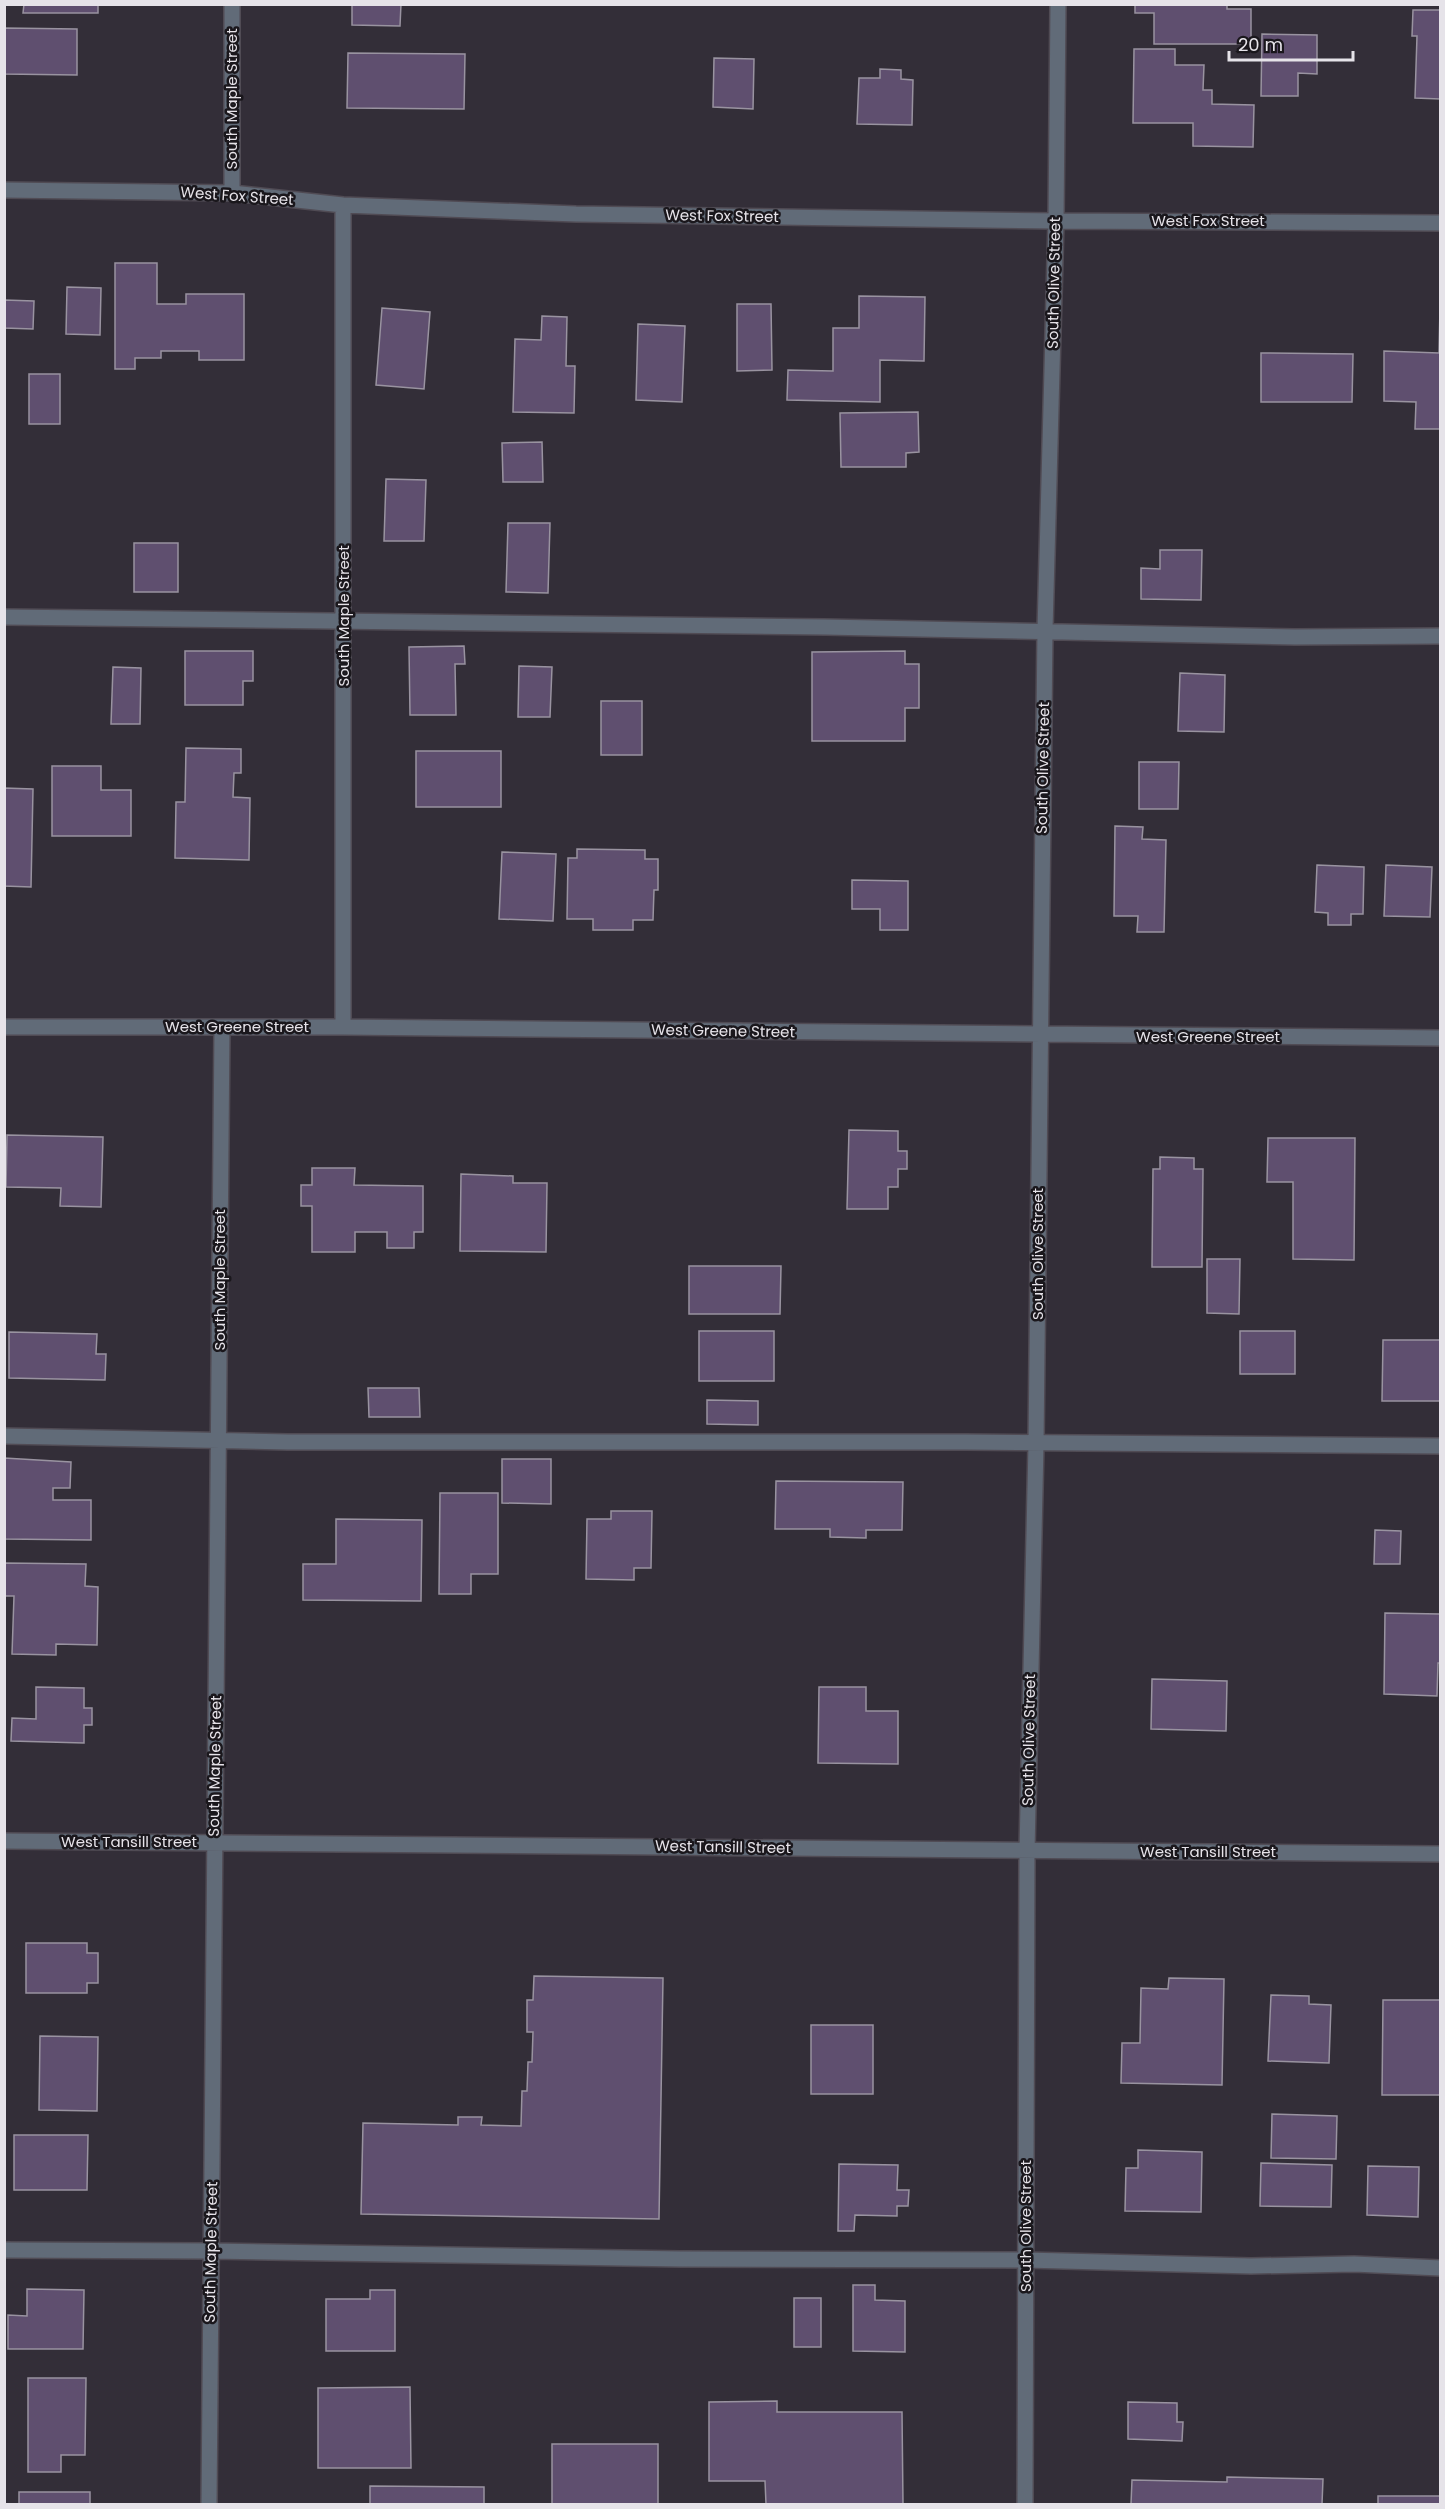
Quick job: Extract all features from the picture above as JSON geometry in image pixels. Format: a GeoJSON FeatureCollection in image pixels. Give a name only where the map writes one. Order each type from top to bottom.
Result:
{"type":"FeatureCollection","features":[{"type":"Feature","properties":{"kind":"street","name":"South Maple Street"},"geometry":{"type":"LineString","coordinates":[[231,193],[232,4]]}},
{"type":"Feature","properties":{"kind":"street","name":"South Olive Street"},"geometry":{"type":"LineString","coordinates":[[1025,2505],[1027,1851],[1036,1444],[1045,630],[1056,221],[1058,4]]}},
{"type":"Feature","properties":{"kind":"street","name":"West Fox Street"},"geometry":{"type":"LineString","coordinates":[[4,190],[231,193],[344,205],[576,214],[1056,221],[1440,223]]}},
{"type":"Feature","properties":{"kind":"street","name":"South Maple Street"},"geometry":{"type":"LineString","coordinates":[[344,205],[344,1027]]}},
{"type":"Feature","properties":{"kind":"street"},"geometry":{"type":"LineString","coordinates":[[4,616],[1045,630],[1283,636],[1440,636]]}},
{"type":"Feature","properties":{"kind":"street","name":"West Greene Street"},"geometry":{"type":"LineString","coordinates":[[4,1027],[344,1027],[1440,1038]]}},
{"type":"Feature","properties":{"kind":"street","name":"South Maple Street"},"geometry":{"type":"LineString","coordinates":[[209,2505],[222,1028]]}},
{"type":"Feature","properties":{"kind":"street"},"geometry":{"type":"LineString","coordinates":[[4,1436],[288,1442],[1440,1446]]}},
{"type":"Feature","properties":{"kind":"street","name":"West Tansill Street"},"geometry":{"type":"LineString","coordinates":[[4,1841],[1440,1854]]}},
{"type":"Feature","properties":{"kind":"street"},"geometry":{"type":"LineString","coordinates":[[4,2250],[680,2259],[1026,2260],[1251,2266],[1354,2264],[1440,2268]]}},
{"type":"Feature","properties":{"kind":"building"},"geometry":{"type":"Polygon","coordinates":[[[24,4],[98,4],[98,13],[23,13],[24,4]]]}},
{"type":"Feature","properties":{"kind":"building"},"geometry":{"type":"Polygon","coordinates":[[[352,4],[401,4],[400,26],[352,25],[352,4]]]}},
{"type":"Feature","properties":{"kind":"building"},"geometry":{"type":"Polygon","coordinates":[[[1135,4],[1227,4],[1227,9],[1251,9],[1251,44],[1154,44],[1154,13],[1135,13],[1135,4]]]}},
{"type":"Feature","properties":{"kind":"building"},"geometry":{"type":"Polygon","coordinates":[[[1413,10],[1440,10],[1440,99],[1415,98],[1417,36],[1412,36],[1413,10]]]}},
{"type":"Feature","properties":{"kind":"building"},"geometry":{"type":"Polygon","coordinates":[[[4,28],[77,29],[77,75],[4,74],[4,28]]]}},
{"type":"Feature","properties":{"kind":"building"},"geometry":{"type":"Polygon","coordinates":[[[1262,34],[1317,35],[1317,74],[1298,73],[1298,96],[1261,96],[1262,34]]]}},
{"type":"Feature","properties":{"kind":"building"},"geometry":{"type":"Polygon","coordinates":[[[1134,49],[1175,49],[1175,65],[1204,65],[1203,90],[1212,90],[1212,104],[1254,105],[1253,147],[1193,146],[1193,123],[1133,123],[1134,49]]]}},
{"type":"Feature","properties":{"kind":"building"},"geometry":{"type":"Polygon","coordinates":[[[348,53],[465,54],[464,109],[347,108],[348,53]]]}},
{"type":"Feature","properties":{"kind":"building"},"geometry":{"type":"Polygon","coordinates":[[[714,58],[754,59],[753,109],[713,107],[714,58]]]}},
{"type":"Feature","properties":{"kind":"building"},"geometry":{"type":"Polygon","coordinates":[[[880,69],[901,70],[901,79],[913,80],[912,125],[857,124],[859,78],[880,78],[880,69]]]}},
{"type":"Feature","properties":{"kind":"building"},"geometry":{"type":"Polygon","coordinates":[[[115,263],[157,263],[157,304],[186,304],[186,294],[244,294],[244,360],[199,360],[199,351],[161,351],[161,358],[135,358],[135,369],[115,369],[115,263]]]}},
{"type":"Feature","properties":{"kind":"building"},"geometry":{"type":"Polygon","coordinates":[[[67,287],[101,288],[100,335],[66,334],[67,287]]]}},
{"type":"Feature","properties":{"kind":"building"},"geometry":{"type":"Polygon","coordinates":[[[859,296],[925,297],[924,361],[880,360],[880,402],[787,400],[788,370],[833,371],[833,328],[859,328],[859,296]]]}},
{"type":"Feature","properties":{"kind":"building"},"geometry":{"type":"Polygon","coordinates":[[[4,300],[34,301],[33,329],[4,328],[4,300]]]}},
{"type":"Feature","properties":{"kind":"building"},"geometry":{"type":"Polygon","coordinates":[[[737,304],[771,304],[772,370],[737,371],[737,304]]]}},
{"type":"Feature","properties":{"kind":"building"},"geometry":{"type":"Polygon","coordinates":[[[1440,307],[1440,429],[1415,429],[1416,402],[1384,401],[1384,351],[1439,353],[1440,307]]]}},
{"type":"Feature","properties":{"kind":"building"},"geometry":{"type":"Polygon","coordinates":[[[382,308],[430,312],[424,389],[376,385],[382,308]]]}},
{"type":"Feature","properties":{"kind":"building"},"geometry":{"type":"Polygon","coordinates":[[[542,316],[567,317],[566,366],[575,366],[574,413],[513,412],[515,339],[541,340],[542,316]]]}},
{"type":"Feature","properties":{"kind":"building"},"geometry":{"type":"Polygon","coordinates":[[[638,324],[685,326],[682,402],[636,400],[638,324]]]}},
{"type":"Feature","properties":{"kind":"building"},"geometry":{"type":"Polygon","coordinates":[[[1261,353],[1353,354],[1352,402],[1261,402],[1261,353]]]}},
{"type":"Feature","properties":{"kind":"building"},"geometry":{"type":"Polygon","coordinates":[[[29,374],[60,374],[60,424],[29,424],[29,374]]]}},
{"type":"Feature","properties":{"kind":"building"},"geometry":{"type":"Polygon","coordinates":[[[918,412],[919,452],[906,453],[906,467],[841,467],[840,413],[918,412]]]}},
{"type":"Feature","properties":{"kind":"building"},"geometry":{"type":"Polygon","coordinates":[[[542,442],[543,482],[503,482],[502,443],[542,442]]]}},
{"type":"Feature","properties":{"kind":"building"},"geometry":{"type":"Polygon","coordinates":[[[386,479],[426,480],[424,541],[384,541],[386,479]]]}},
{"type":"Feature","properties":{"kind":"building"},"geometry":{"type":"Polygon","coordinates":[[[508,523],[550,523],[548,593],[506,592],[508,523]]]}},
{"type":"Feature","properties":{"kind":"building"},"geometry":{"type":"Polygon","coordinates":[[[134,543],[178,543],[178,592],[134,592],[134,543]]]}},
{"type":"Feature","properties":{"kind":"building"},"geometry":{"type":"Polygon","coordinates":[[[1160,550],[1202,550],[1201,600],[1141,599],[1141,568],[1160,569],[1160,550]]]}},
{"type":"Feature","properties":{"kind":"building"},"geometry":{"type":"Polygon","coordinates":[[[464,646],[465,664],[455,664],[456,715],[410,715],[409,647],[464,646]]]}},
{"type":"Feature","properties":{"kind":"building"},"geometry":{"type":"Polygon","coordinates":[[[185,651],[253,651],[253,681],[243,681],[243,705],[185,705],[185,651]]]}},
{"type":"Feature","properties":{"kind":"building"},"geometry":{"type":"Polygon","coordinates":[[[905,651],[905,664],[919,664],[919,708],[905,708],[905,741],[812,741],[812,652],[905,651]]]}},
{"type":"Feature","properties":{"kind":"building"},"geometry":{"type":"Polygon","coordinates":[[[519,666],[552,667],[550,717],[518,717],[519,666]]]}},
{"type":"Feature","properties":{"kind":"building"},"geometry":{"type":"Polygon","coordinates":[[[113,667],[141,668],[140,724],[111,724],[113,667]]]}},
{"type":"Feature","properties":{"kind":"building"},"geometry":{"type":"Polygon","coordinates":[[[1180,673],[1225,675],[1224,732],[1178,731],[1180,673]]]}},
{"type":"Feature","properties":{"kind":"building"},"geometry":{"type":"Polygon","coordinates":[[[601,701],[642,701],[642,755],[601,755],[601,701]]]}},
{"type":"Feature","properties":{"kind":"building"},"geometry":{"type":"Polygon","coordinates":[[[186,748],[241,749],[241,773],[234,773],[233,797],[250,798],[249,860],[175,858],[176,802],[185,802],[186,748]]]}},
{"type":"Feature","properties":{"kind":"building"},"geometry":{"type":"Polygon","coordinates":[[[416,751],[501,751],[501,807],[416,807],[416,751]]]}},
{"type":"Feature","properties":{"kind":"building"},"geometry":{"type":"Polygon","coordinates":[[[1139,762],[1179,762],[1178,809],[1139,809],[1139,762]]]}},
{"type":"Feature","properties":{"kind":"building"},"geometry":{"type":"Polygon","coordinates":[[[52,766],[101,766],[101,790],[131,790],[131,836],[52,836],[52,766]]]}},
{"type":"Feature","properties":{"kind":"building"},"geometry":{"type":"Polygon","coordinates":[[[4,788],[33,789],[31,887],[4,886],[4,788]]]}},
{"type":"Feature","properties":{"kind":"building"},"geometry":{"type":"Polygon","coordinates":[[[1115,826],[1143,827],[1142,839],[1166,840],[1164,932],[1137,932],[1138,916],[1114,916],[1115,826]]]}},
{"type":"Feature","properties":{"kind":"building"},"geometry":{"type":"Polygon","coordinates":[[[577,849],[645,850],[645,859],[658,859],[658,890],[654,890],[653,920],[633,920],[633,930],[593,930],[593,919],[567,919],[568,858],[577,858],[577,849]]]}},
{"type":"Feature","properties":{"kind":"building"},"geometry":{"type":"Polygon","coordinates":[[[502,852],[556,854],[553,921],[499,919],[502,852]]]}},
{"type":"Feature","properties":{"kind":"building"},"geometry":{"type":"Polygon","coordinates":[[[1317,865],[1364,867],[1363,914],[1351,914],[1351,925],[1328,925],[1328,913],[1315,912],[1317,865]]]}},
{"type":"Feature","properties":{"kind":"building"},"geometry":{"type":"Polygon","coordinates":[[[1386,865],[1432,867],[1430,917],[1384,916],[1386,865]]]}},
{"type":"Feature","properties":{"kind":"building"},"geometry":{"type":"Polygon","coordinates":[[[852,880],[908,881],[908,930],[880,930],[880,909],[852,909],[852,880]]]}},
{"type":"Feature","properties":{"kind":"building"},"geometry":{"type":"Polygon","coordinates":[[[849,1130],[898,1131],[898,1151],[907,1151],[907,1169],[898,1169],[898,1187],[888,1187],[888,1209],[847,1209],[849,1130]]]}},
{"type":"Feature","properties":{"kind":"building"},"geometry":{"type":"Polygon","coordinates":[[[7,1135],[103,1137],[101,1207],[60,1206],[61,1188],[6,1187],[7,1135]]]}},
{"type":"Feature","properties":{"kind":"building"},"geometry":{"type":"Polygon","coordinates":[[[1268,1138],[1355,1138],[1354,1260],[1293,1259],[1293,1182],[1267,1182],[1268,1138]]]}},
{"type":"Feature","properties":{"kind":"building"},"geometry":{"type":"Polygon","coordinates":[[[1160,1157],[1194,1158],[1194,1169],[1203,1169],[1202,1267],[1152,1267],[1153,1169],[1160,1169],[1160,1157]]]}},
{"type":"Feature","properties":{"kind":"building"},"geometry":{"type":"Polygon","coordinates":[[[312,1168],[355,1168],[354,1185],[423,1186],[423,1232],[414,1232],[414,1248],[387,1248],[387,1232],[355,1232],[355,1252],[312,1252],[312,1206],[301,1206],[301,1185],[312,1185],[312,1168]]]}},
{"type":"Feature","properties":{"kind":"building"},"geometry":{"type":"Polygon","coordinates":[[[461,1174],[513,1176],[513,1183],[547,1183],[546,1252],[460,1251],[461,1174]]]}},
{"type":"Feature","properties":{"kind":"building"},"geometry":{"type":"Polygon","coordinates":[[[1207,1259],[1240,1259],[1239,1314],[1207,1313],[1207,1259]]]}},
{"type":"Feature","properties":{"kind":"building"},"geometry":{"type":"Polygon","coordinates":[[[689,1266],[781,1266],[780,1314],[689,1314],[689,1266]]]}},
{"type":"Feature","properties":{"kind":"building"},"geometry":{"type":"Polygon","coordinates":[[[699,1331],[774,1331],[774,1381],[699,1381],[699,1331]]]}},
{"type":"Feature","properties":{"kind":"building"},"geometry":{"type":"Polygon","coordinates":[[[1240,1331],[1295,1331],[1295,1374],[1240,1374],[1240,1331]]]}},
{"type":"Feature","properties":{"kind":"building"},"geometry":{"type":"Polygon","coordinates":[[[9,1332],[97,1334],[96,1354],[106,1354],[105,1380],[9,1378],[9,1332]]]}},
{"type":"Feature","properties":{"kind":"building"},"geometry":{"type":"Polygon","coordinates":[[[1383,1340],[1440,1340],[1440,1401],[1382,1401],[1383,1340]]]}},
{"type":"Feature","properties":{"kind":"building"},"geometry":{"type":"Polygon","coordinates":[[[368,1388],[419,1388],[420,1417],[369,1417],[368,1388]]]}},
{"type":"Feature","properties":{"kind":"building"},"geometry":{"type":"Polygon","coordinates":[[[707,1400],[758,1401],[758,1425],[707,1424],[707,1400]]]}},
{"type":"Feature","properties":{"kind":"building"},"geometry":{"type":"Polygon","coordinates":[[[4,1458],[71,1462],[70,1488],[53,1488],[53,1500],[91,1500],[91,1540],[4,1539],[4,1458]]]}},
{"type":"Feature","properties":{"kind":"building"},"geometry":{"type":"Polygon","coordinates":[[[502,1459],[551,1459],[551,1504],[502,1503],[502,1459]]]}},
{"type":"Feature","properties":{"kind":"building"},"geometry":{"type":"Polygon","coordinates":[[[776,1481],[903,1482],[902,1530],[866,1530],[866,1538],[830,1537],[830,1529],[775,1529],[776,1481]]]}},
{"type":"Feature","properties":{"kind":"building"},"geometry":{"type":"Polygon","coordinates":[[[440,1493],[498,1493],[498,1574],[471,1574],[471,1594],[439,1594],[440,1493]]]}},
{"type":"Feature","properties":{"kind":"building"},"geometry":{"type":"Polygon","coordinates":[[[611,1511],[652,1511],[651,1568],[634,1568],[634,1580],[586,1579],[587,1519],[611,1519],[611,1511]]]}},
{"type":"Feature","properties":{"kind":"building"},"geometry":{"type":"Polygon","coordinates":[[[336,1519],[422,1520],[421,1601],[303,1600],[303,1564],[336,1564],[336,1519]]]}},
{"type":"Feature","properties":{"kind":"building"},"geometry":{"type":"Polygon","coordinates":[[[1375,1530],[1401,1531],[1400,1564],[1374,1564],[1375,1530]]]}},
{"type":"Feature","properties":{"kind":"building"},"geometry":{"type":"Polygon","coordinates":[[[4,1563],[86,1564],[85,1586],[98,1587],[97,1645],[56,1644],[56,1655],[12,1654],[14,1596],[4,1596],[4,1563]]]}},
{"type":"Feature","properties":{"kind":"building"},"geometry":{"type":"Polygon","coordinates":[[[1385,1613],[1440,1614],[1437,1696],[1384,1694],[1385,1613]]]}},
{"type":"Feature","properties":{"kind":"building"},"geometry":{"type":"Polygon","coordinates":[[[1152,1679],[1227,1681],[1226,1731],[1151,1729],[1152,1679]]]}},
{"type":"Feature","properties":{"kind":"building"},"geometry":{"type":"Polygon","coordinates":[[[36,1687],[84,1688],[84,1708],[92,1708],[92,1725],[84,1725],[84,1743],[11,1741],[12,1718],[36,1719],[36,1687]]]}},
{"type":"Feature","properties":{"kind":"building"},"geometry":{"type":"Polygon","coordinates":[[[819,1687],[866,1687],[866,1711],[898,1711],[898,1764],[818,1763],[819,1687]]]}},
{"type":"Feature","properties":{"kind":"building"},"geometry":{"type":"Polygon","coordinates":[[[26,1943],[87,1943],[87,1953],[98,1953],[98,1983],[87,1983],[87,1993],[26,1993],[26,1943]]]}},
{"type":"Feature","properties":{"kind":"building"},"geometry":{"type":"Polygon","coordinates":[[[534,1976],[663,1978],[659,2219],[361,2214],[363,2123],[458,2125],[458,2117],[482,2117],[481,2125],[521,2126],[522,2091],[527,2091],[528,2062],[532,2062],[533,2032],[527,2032],[527,2000],[533,2000],[534,1976]]]}},
{"type":"Feature","properties":{"kind":"building"},"geometry":{"type":"Polygon","coordinates":[[[1169,1978],[1224,1979],[1222,2085],[1121,2083],[1122,2043],[1140,2043],[1141,1988],[1168,1989],[1169,1978]]]}},
{"type":"Feature","properties":{"kind":"building"},"geometry":{"type":"Polygon","coordinates":[[[1271,1995],[1309,1996],[1309,2004],[1331,2005],[1329,2063],[1268,2061],[1271,1995]]]}},
{"type":"Feature","properties":{"kind":"building"},"geometry":{"type":"Polygon","coordinates":[[[1383,2000],[1440,2000],[1440,2095],[1382,2095],[1383,2000]]]}},
{"type":"Feature","properties":{"kind":"building"},"geometry":{"type":"Polygon","coordinates":[[[811,2025],[873,2025],[873,2094],[811,2094],[811,2025]]]}},
{"type":"Feature","properties":{"kind":"building"},"geometry":{"type":"Polygon","coordinates":[[[40,2036],[98,2037],[97,2111],[39,2110],[40,2036]]]}},
{"type":"Feature","properties":{"kind":"building"},"geometry":{"type":"Polygon","coordinates":[[[1272,2114],[1337,2116],[1336,2159],[1271,2158],[1272,2114]]]}},
{"type":"Feature","properties":{"kind":"building"},"geometry":{"type":"Polygon","coordinates":[[[14,2135],[88,2135],[87,2190],[14,2190],[14,2135]]]}},
{"type":"Feature","properties":{"kind":"building"},"geometry":{"type":"Polygon","coordinates":[[[1138,2150],[1202,2152],[1201,2212],[1125,2211],[1126,2168],[1138,2168],[1138,2150]]]}},
{"type":"Feature","properties":{"kind":"building"},"geometry":{"type":"Polygon","coordinates":[[[1261,2163],[1332,2165],[1331,2207],[1260,2206],[1261,2163]]]}},
{"type":"Feature","properties":{"kind":"building"},"geometry":{"type":"Polygon","coordinates":[[[839,2164],[898,2165],[897,2190],[909,2190],[908,2206],[897,2206],[897,2216],[855,2215],[854,2231],[838,2231],[839,2164]]]}},
{"type":"Feature","properties":{"kind":"building"},"geometry":{"type":"Polygon","coordinates":[[[1368,2166],[1419,2167],[1418,2217],[1367,2215],[1368,2166]]]}},
{"type":"Feature","properties":{"kind":"building"},"geometry":{"type":"Polygon","coordinates":[[[853,2285],[875,2285],[875,2300],[905,2301],[905,2352],[853,2351],[853,2285]]]}},
{"type":"Feature","properties":{"kind":"building"},"geometry":{"type":"Polygon","coordinates":[[[27,2289],[84,2290],[83,2349],[8,2349],[8,2315],[27,2316],[27,2289]]]}},
{"type":"Feature","properties":{"kind":"building"},"geometry":{"type":"Polygon","coordinates":[[[370,2290],[395,2290],[395,2351],[326,2351],[326,2299],[370,2299],[370,2290]]]}},
{"type":"Feature","properties":{"kind":"building"},"geometry":{"type":"Polygon","coordinates":[[[794,2298],[821,2298],[821,2347],[794,2347],[794,2298]]]}},
{"type":"Feature","properties":{"kind":"building"},"geometry":{"type":"Polygon","coordinates":[[[28,2378],[86,2378],[85,2455],[61,2455],[61,2472],[28,2472],[28,2378]]]}},
{"type":"Feature","properties":{"kind":"building"},"geometry":{"type":"Polygon","coordinates":[[[410,2387],[411,2468],[318,2468],[318,2388],[410,2387]]]}},
{"type":"Feature","properties":{"kind":"building"},"geometry":{"type":"Polygon","coordinates":[[[777,2401],[777,2412],[902,2412],[903,2504],[766,2504],[765,2481],[709,2481],[709,2402],[777,2401]]]}},
{"type":"Feature","properties":{"kind":"building"},"geometry":{"type":"Polygon","coordinates":[[[1128,2402],[1177,2403],[1177,2422],[1183,2422],[1182,2441],[1128,2439],[1128,2402]]]}},
{"type":"Feature","properties":{"kind":"building"},"geometry":{"type":"Polygon","coordinates":[[[552,2444],[658,2444],[658,2504],[552,2504],[552,2444]]]}},
{"type":"Feature","properties":{"kind":"building"},"geometry":{"type":"Polygon","coordinates":[[[1227,2477],[1323,2479],[1322,2504],[1131,2504],[1132,2480],[1227,2482],[1227,2477]]]}},
{"type":"Feature","properties":{"kind":"building"},"geometry":{"type":"Polygon","coordinates":[[[370,2486],[484,2487],[484,2504],[370,2504],[370,2486]]]}},
{"type":"Feature","properties":{"kind":"building"},"geometry":{"type":"Polygon","coordinates":[[[19,2492],[90,2492],[90,2504],[19,2504],[19,2492]]]}},
{"type":"Feature","properties":{"kind":"building"},"geometry":{"type":"Polygon","coordinates":[[[1378,2496],[1440,2496],[1440,2504],[1378,2504],[1378,2496]]]}}]}
